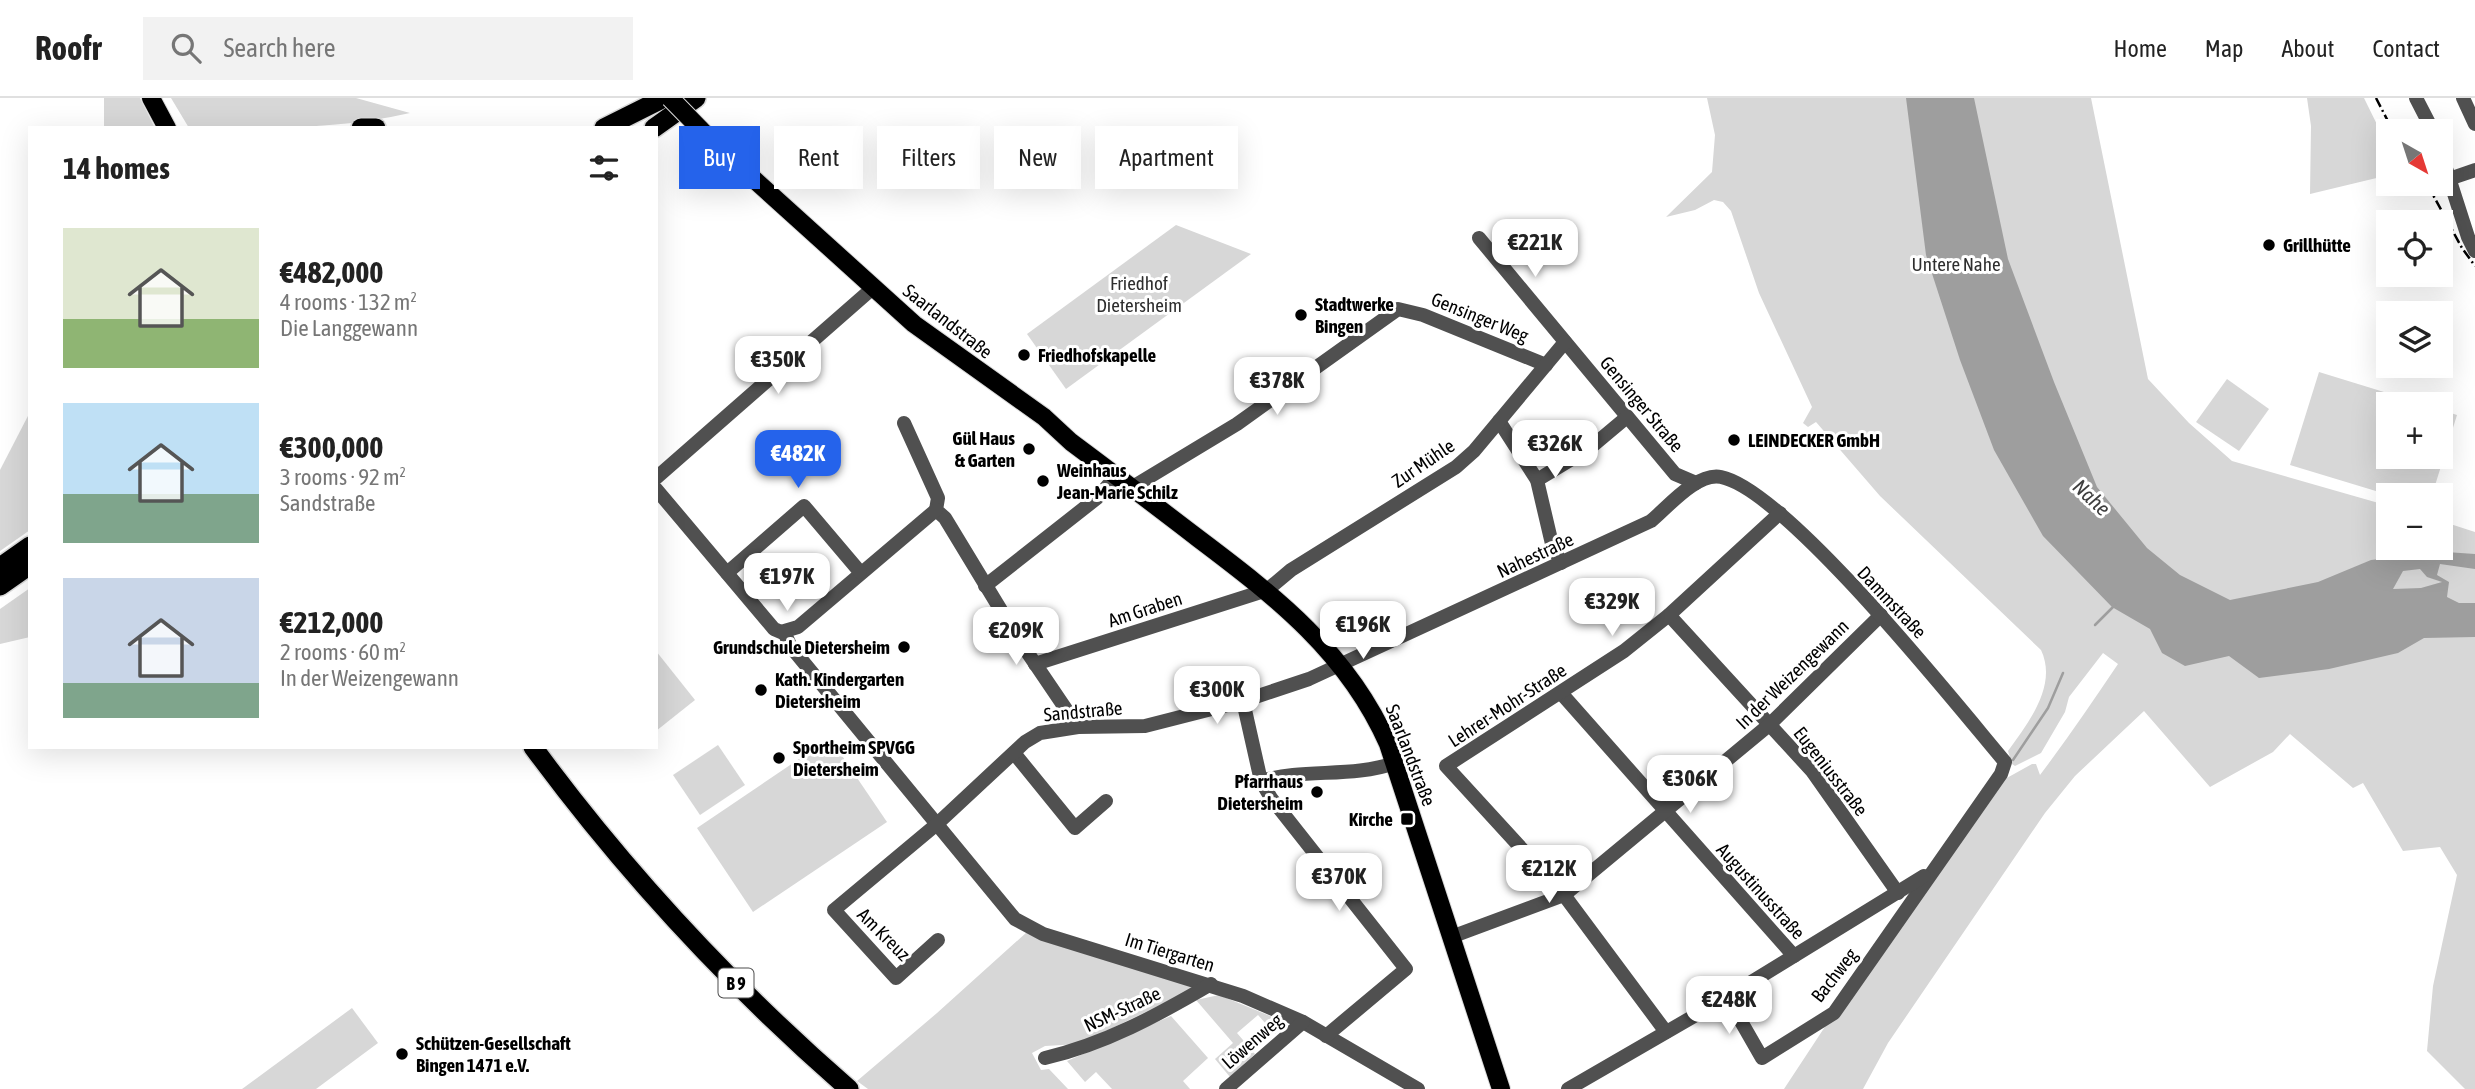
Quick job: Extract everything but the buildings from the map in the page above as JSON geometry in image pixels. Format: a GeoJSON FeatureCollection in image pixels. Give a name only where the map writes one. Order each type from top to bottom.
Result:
{"type":"FeatureCollection","features":[{"type":"Feature","properties":{"kind":"highway"},"geometry":{"type":"LineString","coordinates":[[608,126],[664,99]]}},
{"type":"Feature","properties":{"kind":"highway"},"geometry":{"type":"LineString","coordinates":[[624,126],[664,99]]}},
{"type":"Feature","properties":{"kind":"highway"},"geometry":{"type":"LineString","coordinates":[[657,126],[694,100]]}},
{"type":"Feature","properties":{"kind":"highway"},"geometry":{"type":"LineString","coordinates":[[658,131],[694,100]]}},
{"type":"Feature","properties":{"kind":"highway"},"geometry":{"type":"LineString","coordinates":[[0,566],[28,547]]}},
{"type":"Feature","properties":{"kind":"highway"},"geometry":{"type":"LineString","coordinates":[[0,586],[28,566]]}},
{"type":"Feature","properties":{"kind":"highway","name":"B 9"},"geometry":{"type":"LineString","coordinates":[[535,749],[607,842],[676,920],[756,1003],[849,1089]]}},
{"type":"Feature","properties":{"kind":"main road"},"geometry":{"type":"LineString","coordinates":[[151,98],[166,126]]}},
{"type":"Feature","properties":{"kind":"main road","name":"Saarlandstraße"},"geometry":{"type":"LineString","coordinates":[[664,99],[914,324],[1044,417],[1131,488],[1267,590],[1307,625],[1342,665],[1379,723],[1395,763],[1501,1089]]}},
{"type":"Feature","properties":{"kind":"street"},"geometry":{"type":"LineString","coordinates":[[2416,98],[2427,119]]}},
{"type":"Feature","properties":{"kind":"street"},"geometry":{"type":"LineString","coordinates":[[2463,98],[2475,124]]}},
{"type":"Feature","properties":{"kind":"street"},"geometry":{"type":"LineString","coordinates":[[2454,176],[2475,170]]}},
{"type":"Feature","properties":{"kind":"street"},"geometry":{"type":"LineString","coordinates":[[2454,192],[2475,251]]}},
{"type":"Feature","properties":{"kind":"street"},"geometry":{"type":"LineString","coordinates":[[1479,238],[1565,342]]}},
{"type":"Feature","properties":{"kind":"street","name":"Saarlandstraße"},"geometry":{"type":"LineString","coordinates":[[658,476],[874,287]]}},
{"type":"Feature","properties":{"kind":"street","name":"Gensinger Weg"},"geometry":{"type":"LineString","coordinates":[[1131,488],[1237,424],[1398,309],[1435,319],[1546,365]]}},
{"type":"Feature","properties":{"kind":"street","name":"Zur Mühle"},"geometry":{"type":"LineString","coordinates":[[1267,590],[1291,570],[1456,467],[1499,421],[1565,342]]}},
{"type":"Feature","properties":{"kind":"street","name":"Gensinger Straße"},"geometry":{"type":"LineString","coordinates":[[1565,342],[1675,474],[1696,483]]}},
{"type":"Feature","properties":{"kind":"street"},"geometry":{"type":"LineString","coordinates":[[1537,480],[1590,448],[1628,417]]}},
{"type":"Feature","properties":{"kind":"street"},"geometry":{"type":"LineString","coordinates":[[1499,421],[1537,480],[1552,544],[1561,564]]}},
{"type":"Feature","properties":{"kind":"street"},"geometry":{"type":"LineString","coordinates":[[658,491],[775,629],[784,632],[798,627],[936,510],[938,498],[904,423]]}},
{"type":"Feature","properties":{"kind":"street"},"geometry":{"type":"LineString","coordinates":[[985,586],[1097,498],[1116,476]]}},
{"type":"Feature","properties":{"kind":"street","name":"Dammstraße"},"geometry":{"type":"LineString","coordinates":[[1696,483],[1719,476],[1737,483],[1780,513],[1881,615],[2005,762]]}},
{"type":"Feature","properties":{"kind":"street","name":"Nahestraße"},"geometry":{"type":"LineString","coordinates":[[1342,665],[1651,521],[1696,483]]}},
{"type":"Feature","properties":{"kind":"street"},"geometry":{"type":"LineString","coordinates":[[727,573],[804,506],[860,572]]}},
{"type":"Feature","properties":{"kind":"street"},"geometry":{"type":"LineString","coordinates":[[936,510],[945,518],[985,586],[1078,727]]}},
{"type":"Feature","properties":{"kind":"street","name":"Lehrer-Mohr-Straße"},"geometry":{"type":"LineString","coordinates":[[1564,895],[1446,766],[1561,694],[1669,615],[1780,513]]}},
{"type":"Feature","properties":{"kind":"street","name":"Am Graben"},"geometry":{"type":"LineString","coordinates":[[1035,664],[1267,590]]}},
{"type":"Feature","properties":{"kind":"street","name":"Eugeniusstraße"},"geometry":{"type":"LineString","coordinates":[[1669,615],[1811,771],[1898,893]]}},
{"type":"Feature","properties":{"kind":"street","name":"In der Weizengewann"},"geometry":{"type":"LineString","coordinates":[[1451,937],[1564,895],[1665,814],[1769,725],[1881,615]]}},
{"type":"Feature","properties":{"kind":"street"},"geometry":{"type":"LineString","coordinates":[[784,632],[791,647],[937,824]]}},
{"type":"Feature","properties":{"kind":"street","name":"Sandstraße"},"geometry":{"type":"LineString","coordinates":[[834,910],[937,824],[1014,752],[1040,733],[1078,727],[1144,726],[1243,701],[1342,665]]}},
{"type":"Feature","properties":{"kind":"street","name":"Augustinusstraße"},"geometry":{"type":"LineString","coordinates":[[1561,694],[1794,956]]}},
{"type":"Feature","properties":{"kind":"street"},"geometry":{"type":"LineString","coordinates":[[1243,701],[1261,781],[1296,832],[1406,969],[1326,1036]]}},
{"type":"Feature","properties":{"kind":"street"},"geometry":{"type":"LineString","coordinates":[[1014,752],[1075,828],[1106,801]]}},
{"type":"Feature","properties":{"kind":"street","name":"Bachweg"},"geometry":{"type":"LineString","coordinates":[[1727,997],[1762,1058],[1834,1013],[2001,774],[2005,762]]}},
{"type":"Feature","properties":{"kind":"street"},"geometry":{"type":"LineString","coordinates":[[1261,781],[1287,773],[1368,772],[1395,763]]}},
{"type":"Feature","properties":{"kind":"street","name":"Im Tiergarten"},"geometry":{"type":"LineString","coordinates":[[937,824],[1015,919],[1044,934],[1211,984],[1303,1022],[1418,1089]]}},
{"type":"Feature","properties":{"kind":"street","name":"Bachweg"},"geometry":{"type":"LineString","coordinates":[[1568,1089],[1727,997],[1931,872]]}},
{"type":"Feature","properties":{"kind":"street"},"geometry":{"type":"LineString","coordinates":[[1564,895],[1665,1032]]}},
{"type":"Feature","properties":{"kind":"street","name":"Am Kreuz"},"geometry":{"type":"LineString","coordinates":[[834,910],[896,978],[938,940]]}},
{"type":"Feature","properties":{"kind":"street","name":"NSM-Straße"},"geometry":{"type":"LineString","coordinates":[[1045,1058],[1077,1050],[1110,1037],[1211,984]]}},
{"type":"Feature","properties":{"kind":"street","name":"Löwenweg"},"geometry":{"type":"LineString","coordinates":[[1226,1089],[1303,1022]]}},
{"type":"Feature","properties":{"kind":"green space"},"geometry":{"type":"Polygon","coordinates":[[[104,98],[140,98],[154,126],[104,126],[104,98]]]}},
{"type":"Feature","properties":{"kind":"green space"},"geometry":{"type":"Polygon","coordinates":[[[171,98],[356,98],[410,113],[328,125],[188,126],[171,98]]]}},
{"type":"Feature","properties":{"kind":"green space","name":"Untere Nahe"},"geometry":{"type":"Polygon","coordinates":[[[1707,98],[2091,98],[2148,379],[2189,423],[2232,461],[2376,502],[2376,560],[2453,560],[2453,525],[2475,532],[2475,1089],[2465,1089],[2427,1051],[2433,986],[2457,875],[2440,847],[2403,851],[2363,783],[2353,788],[2290,734],[2273,752],[2210,787],[2144,711],[2075,776],[2045,813],[1888,1043],[1863,1089],[1784,1089],[1834,1013],[2005,779],[2032,764],[2036,764],[2040,775],[2118,664],[2103,653],[2069,697],[2065,712],[2041,753],[2015,766],[2012,764],[2008,751],[2032,716],[2043,690],[2046,677],[2041,650],[1880,496],[1816,422],[1808,427],[1803,423],[1812,407],[1759,293],[1731,211],[1723,202],[1714,200],[1695,210],[1666,217],[1712,172],[1715,135],[1707,98]]]}},
{"type":"Feature","properties":{"kind":"green space"},"geometry":{"type":"Polygon","coordinates":[[[2307,98],[2364,98],[2376,122],[2376,178],[2310,194],[2311,126],[2307,98]]]}},
{"type":"Feature","properties":{"kind":"green space","name":"Friedhof Dietersheim"},"geometry":{"type":"Polygon","coordinates":[[[1176,225],[1251,254],[1066,389],[1027,334],[1176,225]]]}},
{"type":"Feature","properties":{"kind":"green space"},"geometry":{"type":"Polygon","coordinates":[[[2319,372],[2384,392],[2376,392],[2376,469],[2440,469],[2436,483],[2376,483],[2376,491],[2290,465],[2319,372]]]}},
{"type":"Feature","properties":{"kind":"green space"},"geometry":{"type":"Polygon","coordinates":[[[2227,379],[2269,409],[2239,451],[2196,422],[2227,379]]]}},
{"type":"Feature","properties":{"kind":"green space"},"geometry":{"type":"Polygon","coordinates":[[[28,416],[28,531],[0,551],[0,470],[28,416]]]}},
{"type":"Feature","properties":{"kind":"green space"},"geometry":{"type":"Polygon","coordinates":[[[28,589],[28,637],[0,644],[0,609],[28,589]]]}},
{"type":"Feature","properties":{"kind":"green space"},"geometry":{"type":"Polygon","coordinates":[[[658,654],[695,700],[658,729],[658,654]]]}},
{"type":"Feature","properties":{"kind":"green space"},"geometry":{"type":"Polygon","coordinates":[[[830,738],[887,822],[753,912],[697,828],[830,738]]]}},
{"type":"Feature","properties":{"kind":"green space"},"geometry":{"type":"Polygon","coordinates":[[[718,745],[745,785],[700,815],[673,775],[718,745]]]}},
{"type":"Feature","properties":{"kind":"green space"},"geometry":{"type":"Polygon","coordinates":[[[1027,932],[1204,984],[1079,1044],[1045,1046],[1032,1053],[1041,1070],[1049,1069],[1068,1089],[868,1089],[857,1081],[937,1013],[1027,932]]]}},
{"type":"Feature","properties":{"kind":"green space"},"geometry":{"type":"Polygon","coordinates":[[[1219,995],[1287,1023],[1275,1034],[1258,1015],[1237,1033],[1255,1054],[1230,1077],[1215,1059],[1233,1043],[1196,1000],[1219,995]]]}},
{"type":"Feature","properties":{"kind":"green space"},"geometry":{"type":"Polygon","coordinates":[[[352,1008],[378,1043],[316,1089],[242,1089],[352,1008]]]}},
{"type":"Feature","properties":{"kind":"green space"},"geometry":{"type":"Polygon","coordinates":[[[1171,1016],[1208,1058],[1183,1081],[1190,1089],[1112,1089],[1096,1072],[1085,1082],[1067,1061],[1171,1016]]]}},
{"type":"Feature","properties":{"kind":"water","name":"Nahe"},"geometry":{"type":"Polygon","coordinates":[[[1906,98],[1974,98],[2008,259],[2054,382],[2097,487],[2147,548],[2180,575],[2230,600],[2318,582],[2371,560],[2453,560],[2453,552],[2475,554],[2475,569],[2440,564],[2437,575],[2449,582],[2447,597],[2459,603],[2475,603],[2475,637],[2424,638],[2398,653],[2329,669],[2259,678],[2229,656],[2185,666],[2162,653],[2150,629],[2112,607],[2043,536],[1994,450],[1960,360],[1926,255],[1906,98]],[[2420,569],[2403,571],[2393,589],[2421,588],[2442,582],[2427,577],[2420,569]]]}},
{"type":"Feature","properties":{"kind":"waterway"},"geometry":{"type":"LineString","coordinates":[[2095,625],[2115,605]]}},
{"type":"Feature","properties":{"kind":"waterway"},"geometry":{"type":"LineString","coordinates":[[2013,760],[2048,708],[2063,673]]}},
{"type":"Feature","properties":{"kind":"railway"},"geometry":{"type":"LineString","coordinates":[[2376,98],[2387,119]]}},
{"type":"Feature","properties":{"kind":"railway"},"geometry":{"type":"LineString","coordinates":[[2434,196],[2475,266]]}},
{"type":"Feature","properties":{"kind":"place","name":"Grillhütte"},"geometry":{"type":"Point","coordinates":[2269,245]}},
{"type":"Feature","properties":{"kind":"place","name":"Stadtwerke Bingen"},"geometry":{"type":"Point","coordinates":[1301,315]}},
{"type":"Feature","properties":{"kind":"place","name":"Friedhofskapelle"},"geometry":{"type":"Point","coordinates":[1024,355]}},
{"type":"Feature","properties":{"kind":"place","name":"LEINDECKER GmbH"},"geometry":{"type":"Point","coordinates":[1734,440]}},
{"type":"Feature","properties":{"kind":"place","name":"Gül Haus & Garten"},"geometry":{"type":"Point","coordinates":[1029,449]}},
{"type":"Feature","properties":{"kind":"place","name":"Weinhaus Jean-Marie Schilz"},"geometry":{"type":"Point","coordinates":[1043,481]}},
{"type":"Feature","properties":{"kind":"place","name":"Grundschule Dietersheim"},"geometry":{"type":"Point","coordinates":[904,647]}},
{"type":"Feature","properties":{"kind":"place","name":"Kath. Kindergarten Dietersheim"},"geometry":{"type":"Point","coordinates":[761,690]}},
{"type":"Feature","properties":{"kind":"place","name":"Sportheim SPVGG Dietersheim"},"geometry":{"type":"Point","coordinates":[779,758]}},
{"type":"Feature","properties":{"kind":"place","name":"Pfarrhaus Dietersheim"},"geometry":{"type":"Point","coordinates":[1317,792]}},
{"type":"Feature","properties":{"kind":"place","name":"Kirche"},"geometry":{"type":"Point","coordinates":[1407,819]}},
{"type":"Feature","properties":{"kind":"place","name":"Schützen-Gesellschaft Bingen 1471 e.V."},"geometry":{"type":"Point","coordinates":[402,1054]}}]}
